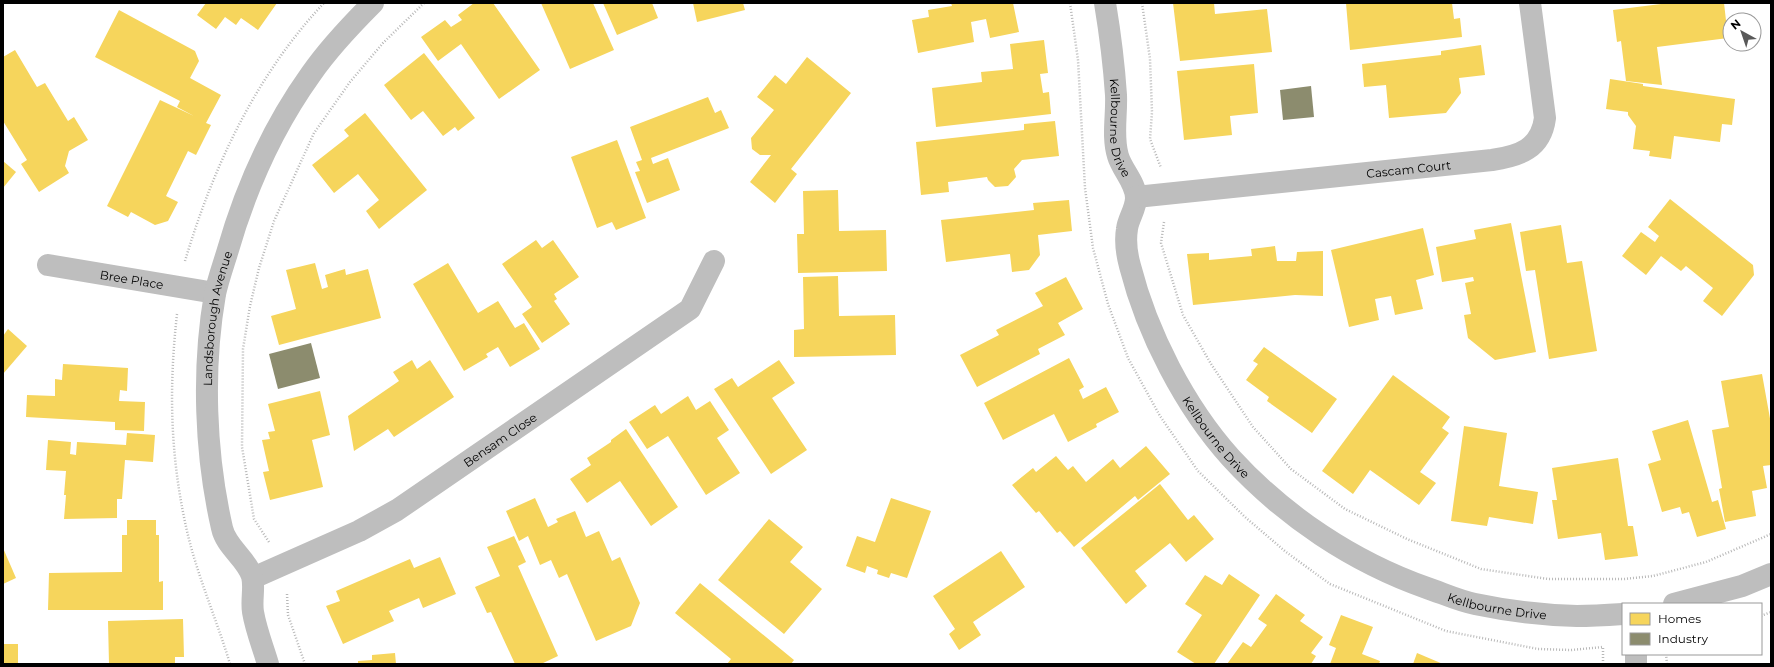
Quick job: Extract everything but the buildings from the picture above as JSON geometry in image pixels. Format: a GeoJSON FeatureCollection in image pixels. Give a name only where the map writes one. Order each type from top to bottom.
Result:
{"type":"FeatureCollection","features":[{"type":"Feature","properties":{"kind":"street","name":"Landsborough Avenue"},"geometry":{"type":"LineString","coordinates":[[268,664],[252,611],[252,578],[244,561],[236,553],[222,531],[214,477],[207,416],[209,350],[216,293],[236,221],[262,158],[278,128],[294,99],[312,73],[351,26],[373,3]]}},
{"type":"Feature","properties":{"kind":"street","name":"Kellbourne Drive"},"geometry":{"type":"LineString","coordinates":[[1105,3],[1116,95],[1116,141],[1118,156],[1127,173],[1136,197],[1134,210],[1127,228],[1128,257],[1144,308],[1168,364],[1195,411],[1231,458],[1267,493],[1312,529],[1352,554],[1397,577],[1473,604],[1576,616],[1622,614]]}},
{"type":"Feature","properties":{"kind":"street","name":"Cascam Court"},"geometry":{"type":"LineString","coordinates":[[1136,197],[1492,160],[1515,155],[1525,151],[1541,137],[1545,118],[1530,3]]}},
{"type":"Feature","properties":{"kind":"street","name":"Bensam Close"},"geometry":{"type":"LineString","coordinates":[[252,578],[359,531],[397,510],[690,309],[714,261]]}},
{"type":"Feature","properties":{"kind":"street","name":"Bree Place"},"geometry":{"type":"LineString","coordinates":[[48,265],[216,293]]}},
{"type":"Feature","properties":{"kind":"street"},"geometry":{"type":"LineString","coordinates":[[1678,603],[1742,586],[1771,574]]}},
{"type":"Feature","properties":{"kind":"path"},"geometry":{"type":"LineString","coordinates":[[272,545],[254,519],[242,447],[244,349],[250,306],[259,268],[274,221],[314,133],[350,82],[383,43],[424,3]]}},
{"type":"Feature","properties":{"kind":"path"},"geometry":{"type":"LineString","coordinates":[[1070,3],[1078,60],[1085,188],[1093,248],[1108,304],[1128,358],[1156,410],[1198,471],[1245,517],[1274,542],[1330,584],[1446,632],[1538,649],[1577,650],[1603,648],[1603,664]]}},
{"type":"Feature","properties":{"kind":"path"},"geometry":{"type":"LineString","coordinates":[[1142,3],[1150,59],[1152,112],[1150,139],[1163,173]]}},
{"type":"Feature","properties":{"kind":"path"},"geometry":{"type":"LineString","coordinates":[[1165,217],[1161,243],[1183,315],[1211,364],[1253,427],[1291,469],[1345,509],[1407,540],[1481,569],[1548,579],[1617,579],[1653,576],[1706,562],[1771,534]]}},
{"type":"Feature","properties":{"kind":"path"},"geometry":{"type":"LineString","coordinates":[[286,588],[288,615],[305,664]]}}]}
